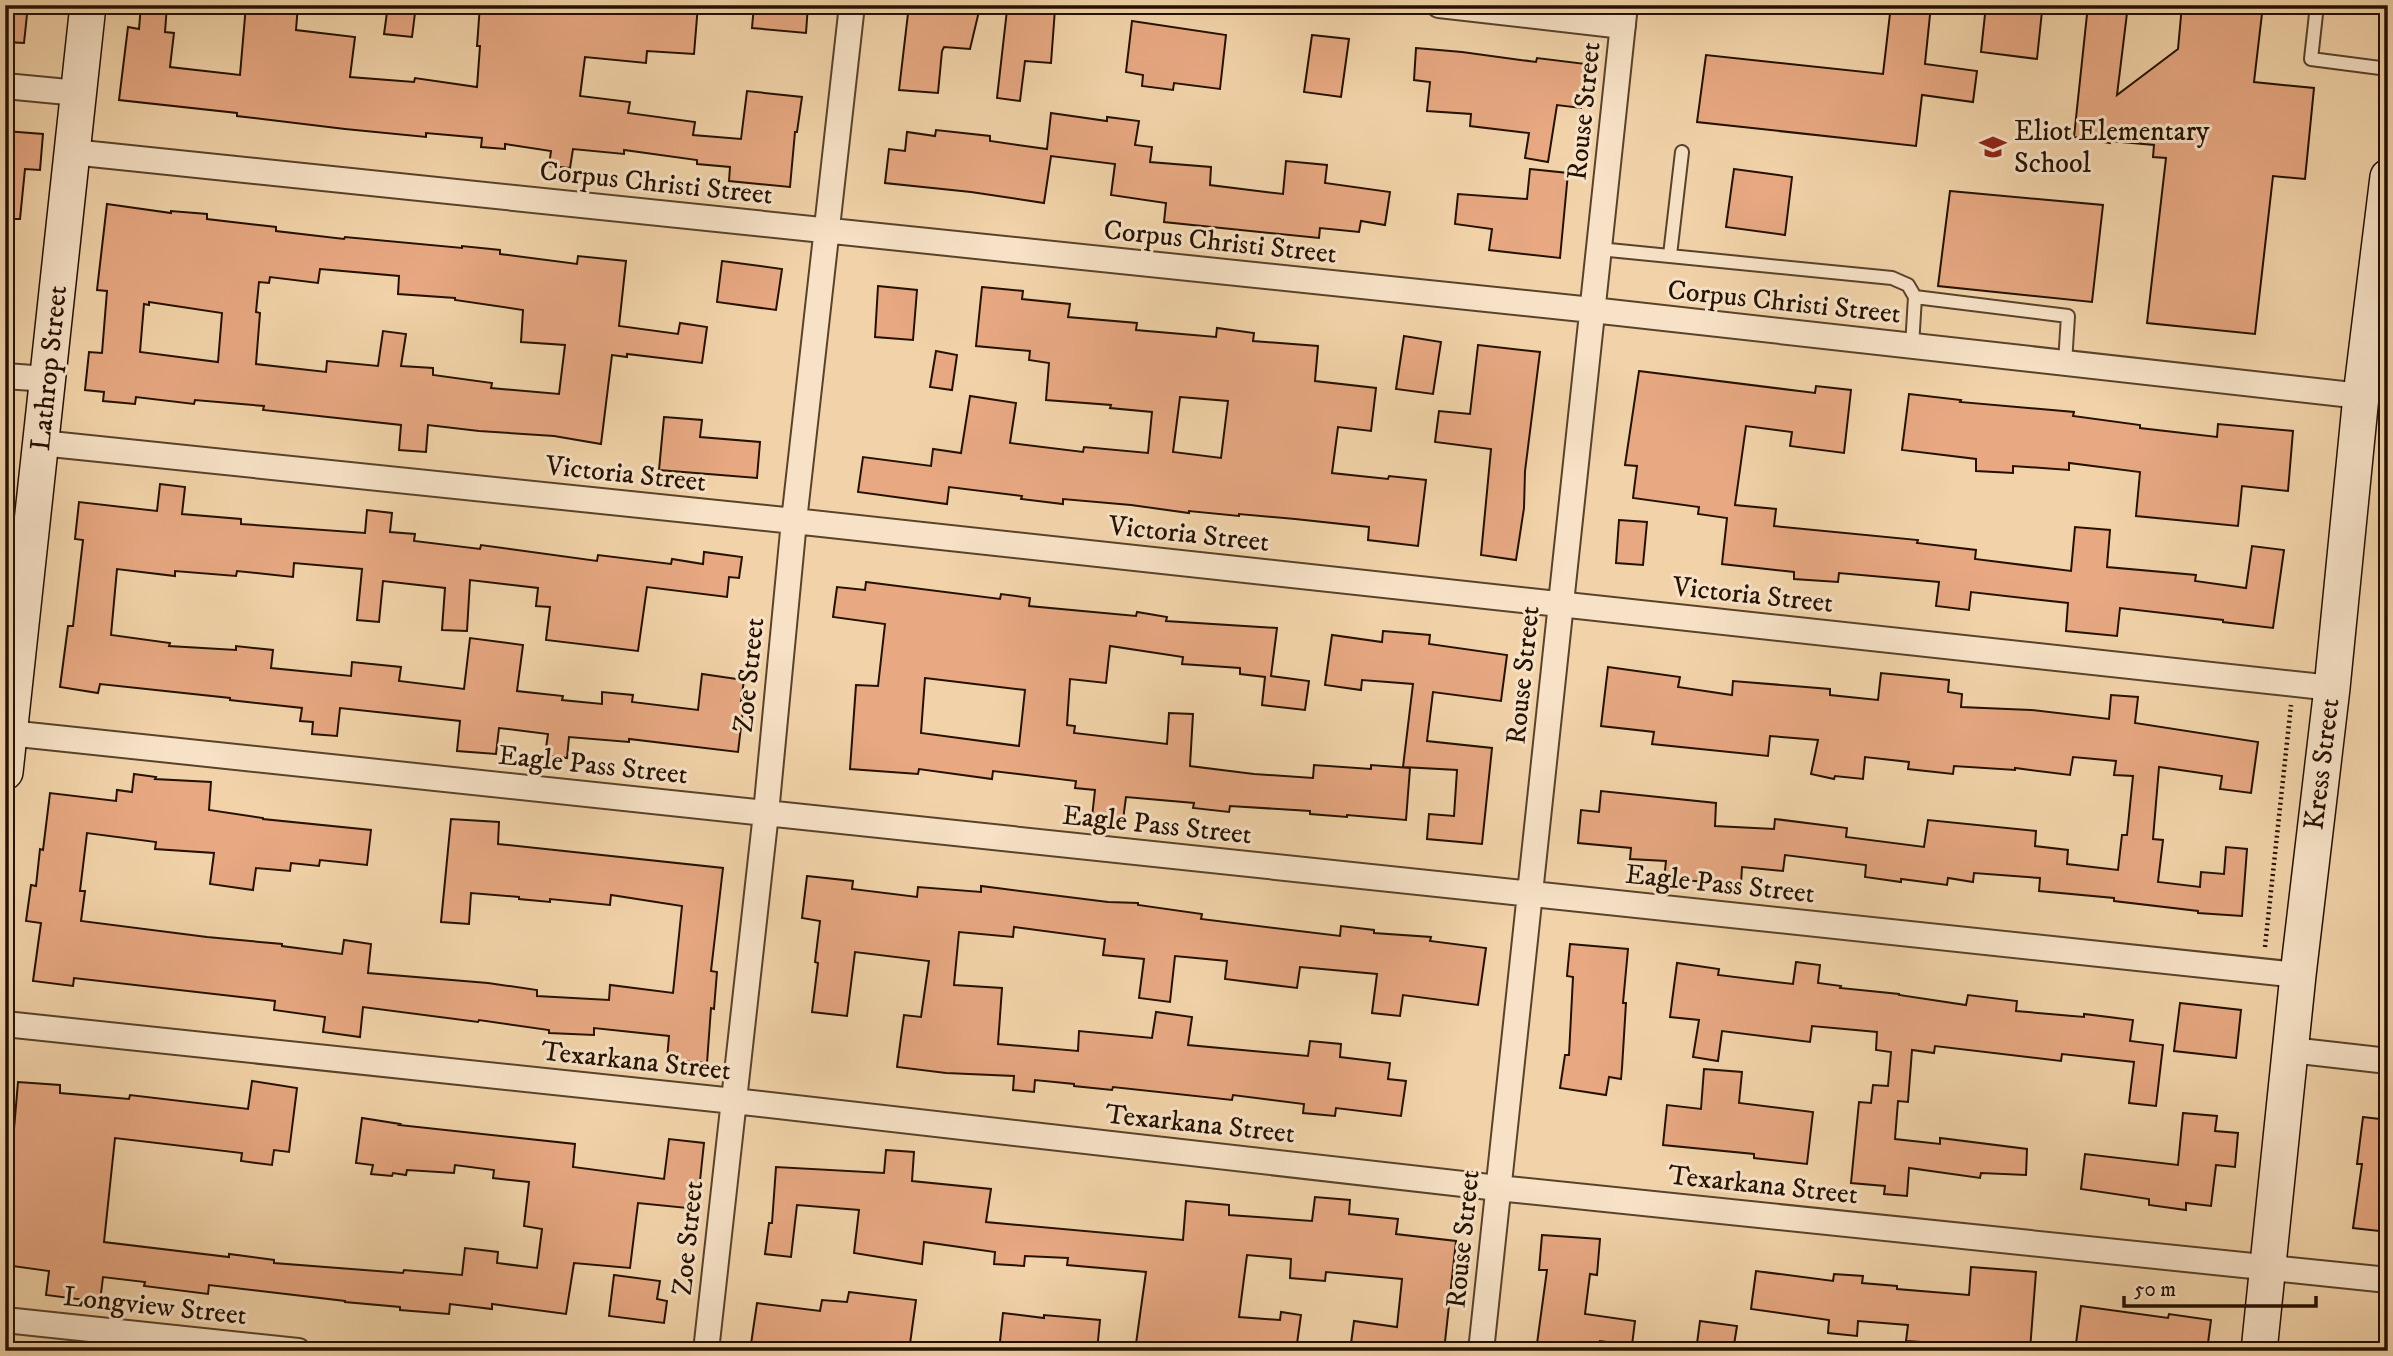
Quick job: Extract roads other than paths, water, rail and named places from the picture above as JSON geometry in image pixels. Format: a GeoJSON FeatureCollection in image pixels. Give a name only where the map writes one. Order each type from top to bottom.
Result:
{"type":"FeatureCollection","features":[{"type":"Feature","properties":{"kind":"street","name":"Lathrop Street"},"geometry":{"type":"LineString","coordinates":[[5,772],[11,671],[41,443],[88,5]]}},
{"type":"Feature","properties":{"kind":"street","name":"Zoe Street"},"geometry":{"type":"LineString","coordinates":[[706,1351],[766,813],[825,230],[852,5]]}},
{"type":"Feature","properties":{"kind":"street"},"geometry":{"type":"LineString","coordinates":[[1439,5],[1624,16]]}},
{"type":"Feature","properties":{"kind":"street","name":"Rouse Street"},"geometry":{"type":"LineString","coordinates":[[1480,1351],[1624,16]]}},
{"type":"Feature","properties":{"kind":"street"},"geometry":{"type":"LineString","coordinates":[[5,86],[78,93]]}},
{"type":"Feature","properties":{"kind":"street","name":"Corpus Christi Street"},"geometry":{"type":"LineString","coordinates":[[72,152],[1592,310],[2361,396]]}},
{"type":"Feature","properties":{"kind":"street","name":"Kress Street"},"geometry":{"type":"LineString","coordinates":[[2259,1351],[2298,975],[2332,688],[2361,396],[2381,284],[2388,177]]}},
{"type":"Feature","properties":{"kind":"street"},"geometry":{"type":"LineString","coordinates":[[5,376],[47,379]]}},
{"type":"Feature","properties":{"kind":"street","name":"Victoria Street"},"geometry":{"type":"LineString","coordinates":[[41,443],[794,521],[2332,688]]}},
{"type":"Feature","properties":{"kind":"street","name":"Eagle Pass Street"},"geometry":{"type":"LineString","coordinates":[[9,733],[2298,975]]}},
{"type":"Feature","properties":{"kind":"street","name":"Texarkana Street"},"geometry":{"type":"LineString","coordinates":[[5,1024],[734,1101],[1498,1188],[2388,1280]]}},
{"type":"Feature","properties":{"kind":"street"},"geometry":{"type":"LineString","coordinates":[[2291,1050],[2388,1060]]}},
{"type":"Feature","properties":{"kind":"street","name":"Longview Street"},"geometry":{"type":"LineString","coordinates":[[5,1320],[298,1351]]}},
{"type":"Feature","properties":{"kind":"lane"},"geometry":{"type":"LineString","coordinates":[[2317,5],[2311,59],[2388,68]]}},
{"type":"Feature","properties":{"kind":"lane"},"geometry":{"type":"LineString","coordinates":[[1670,255],[1682,152]]}},
{"type":"Feature","properties":{"kind":"lane"},"geometry":{"type":"LineString","coordinates":[[1599,249],[1892,278],[1908,285],[1915,297],[1912,346]]}},
{"type":"Feature","properties":{"kind":"lane"},"geometry":{"type":"LineString","coordinates":[[1915,297],[2068,316],[2065,363]]}},
{"type":"Feature","properties":{"kind":"place","name":"Eliot Elementary School"},"geometry":{"type":"Point","coordinates":[1993,147]}}]}
